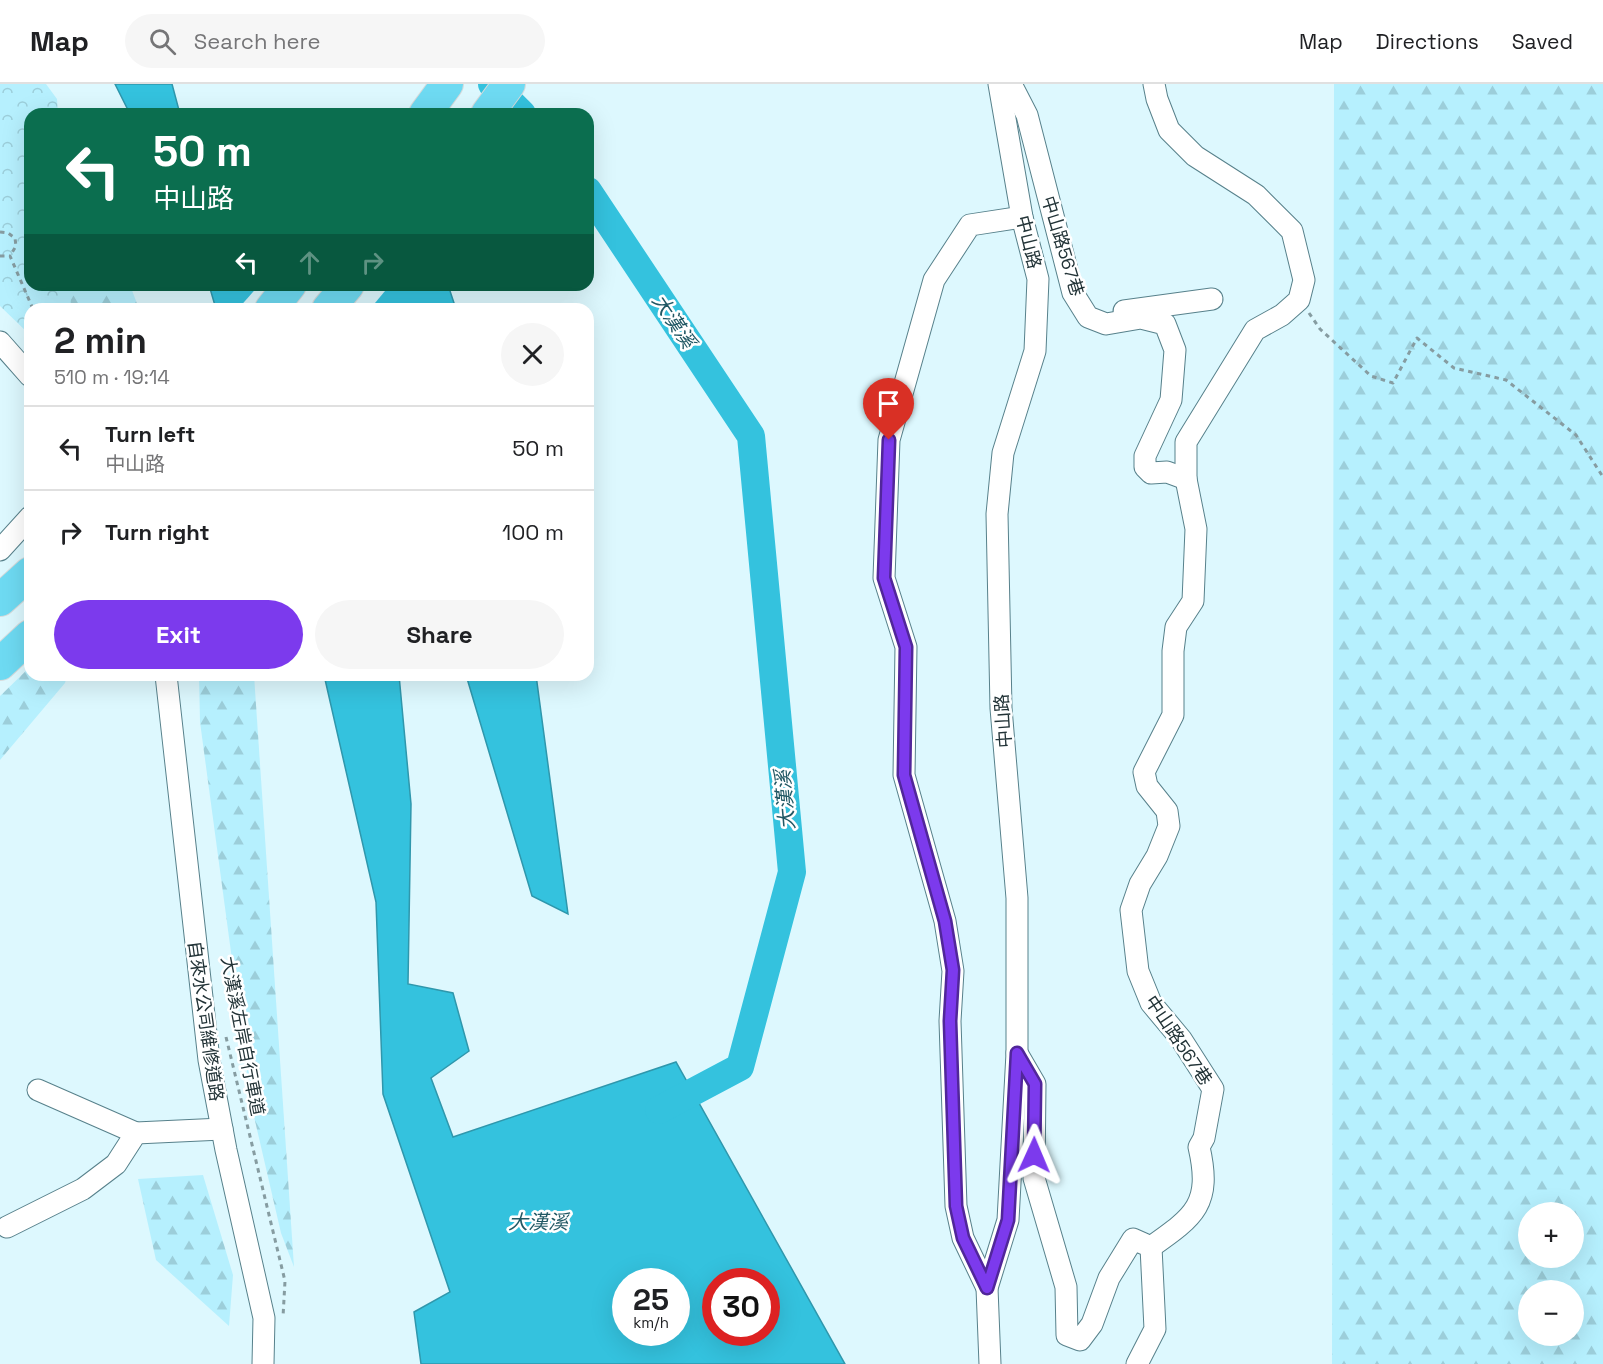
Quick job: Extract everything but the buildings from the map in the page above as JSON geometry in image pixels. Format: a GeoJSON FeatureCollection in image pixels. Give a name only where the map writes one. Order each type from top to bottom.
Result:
{"type":"FeatureCollection","features":[{"type":"Feature","properties":{"kind":"highway"},"geometry":{"type":"LineString","coordinates":[[429,108],[447,84]]}},
{"type":"Feature","properties":{"kind":"highway"},"geometry":{"type":"LineString","coordinates":[[491,108],[509,84]]}},
{"type":"Feature","properties":{"kind":"highway"},"geometry":{"type":"LineString","coordinates":[[276,303],[285,291]]}},
{"type":"Feature","properties":{"kind":"highway"},"geometry":{"type":"LineString","coordinates":[[333,303],[343,291]]}},
{"type":"Feature","properties":{"kind":"highway"},"geometry":{"type":"LineString","coordinates":[[0,600],[24,578]]}},
{"type":"Feature","properties":{"kind":"highway"},"geometry":{"type":"LineString","coordinates":[[0,664],[24,642]]}},
{"type":"Feature","properties":{"kind":"street","name":"中山路"},"geometry":{"type":"LineString","coordinates":[[990,1364],[987,1288],[1008,1220],[1017,1053],[1017,898],[1001,708],[997,514],[1003,453],[1035,351],[1038,279],[1022,217],[999,84]]}},
{"type":"Feature","properties":{"kind":"street","name":"中山路567巷"},"geometry":{"type":"LineString","coordinates":[[1011,84],[1027,115],[1073,293],[1088,317],[1106,324],[1141,318],[1165,324],[1175,350],[1171,400],[1145,456],[1145,466],[1151,473],[1167,472],[1186,479]]}},
{"type":"Feature","properties":{"kind":"street"},"geometry":{"type":"LineString","coordinates":[[1155,84],[1157,99],[1169,130],[1195,156],[1256,195],[1292,231],[1304,280],[1299,300]]}},
{"type":"Feature","properties":{"kind":"street"},"geometry":{"type":"LineString","coordinates":[[987,1288],[963,1238],[956,1206],[950,1021],[953,970],[945,921],[904,775],[906,647],[884,578],[889,440],[934,280],[970,225],[1022,217]]}},
{"type":"Feature","properties":{"kind":"street"},"geometry":{"type":"LineString","coordinates":[[1088,317],[1212,299]]}},
{"type":"Feature","properties":{"kind":"street","name":"中山路567巷"},"geometry":{"type":"LineString","coordinates":[[1151,1246],[1183,1224],[1196,1210],[1202,1192],[1203,1168],[1199,1147],[1204,1138],[1213,1089],[1181,1038],[1150,1003],[1138,971],[1131,910],[1140,884],[1157,856],[1169,826],[1167,811],[1148,786],[1144,772],[1173,715],[1173,651],[1176,627],[1193,601],[1196,529],[1186,479],[1186,442],[1255,330],[1282,315],[1299,300]]}},
{"type":"Feature","properties":{"kind":"street"},"geometry":{"type":"LineString","coordinates":[[4,354],[24,371]]}},
{"type":"Feature","properties":{"kind":"street"},"geometry":{"type":"LineString","coordinates":[[0,550],[24,524]]}},
{"type":"Feature","properties":{"kind":"street","name":"自來水公司維修道路"},"geometry":{"type":"LineString","coordinates":[[167,681],[209,1060],[264,1318],[263,1364]]}},
{"type":"Feature","properties":{"kind":"street"},"geometry":{"type":"LineString","coordinates":[[1017,1053],[1035,1084],[1034,1178],[1066,1287],[1067,1335],[1080,1340],[1092,1324],[1109,1278],[1133,1239],[1151,1246],[1155,1329],[1137,1364]]}},
{"type":"Feature","properties":{"kind":"street"},"geometry":{"type":"LineString","coordinates":[[38,1090],[136,1133],[222,1129]]}},
{"type":"Feature","properties":{"kind":"street"},"geometry":{"type":"LineString","coordinates":[[7,1227],[83,1189],[116,1164],[136,1133]]}},
{"type":"Feature","properties":{"kind":"path"},"geometry":{"type":"LineString","coordinates":[[0,232],[8,232],[15,238],[16,246],[10,256]]}},
{"type":"Feature","properties":{"kind":"path"},"geometry":{"type":"LineString","coordinates":[[0,256],[10,256]]}},
{"type":"Feature","properties":{"kind":"path"},"geometry":{"type":"LineString","coordinates":[[10,256],[24,288]]}},
{"type":"Feature","properties":{"kind":"path"},"geometry":{"type":"LineString","coordinates":[[1299,300],[1320,329],[1371,376],[1393,383],[1417,338],[1454,368],[1506,380],[1576,435],[1603,477]]}},
{"type":"Feature","properties":{"kind":"path","name":"大漢溪左岸自行車道"},"geometry":{"type":"LineString","coordinates":[[224,1028],[285,1281],[283,1329]]}},
{"type":"Feature","properties":{"kind":"green space"},"geometry":{"type":"Polygon","coordinates":[[[0,84],[46,84],[57,99],[58,108],[24,108],[24,291],[70,291],[71,303],[24,303],[24,329],[0,306],[0,84]]]}},
{"type":"Feature","properties":{"kind":"green space"},"geometry":{"type":"Polygon","coordinates":[[[1334,84],[1603,84],[1603,1364],[1332,1364],[1334,84]]]}},
{"type":"Feature","properties":{"kind":"green space"},"geometry":{"type":"Polygon","coordinates":[[[51,291],[132,291],[137,303],[58,303],[51,291]]]}},
{"type":"Feature","properties":{"kind":"green space"},"geometry":{"type":"Polygon","coordinates":[[[24,673],[24,681],[66,681],[0,760],[0,696],[24,673]]]}},
{"type":"Feature","properties":{"kind":"green space"},"geometry":{"type":"Polygon","coordinates":[[[199,681],[254,681],[294,1267],[281,1233],[252,1108],[200,722],[199,681]]]}},
{"type":"Feature","properties":{"kind":"green space"},"geometry":{"type":"Polygon","coordinates":[[[203,1175],[233,1275],[229,1326],[156,1260],[138,1179],[203,1175]]]}},
{"type":"Feature","properties":{"kind":"water"},"geometry":{"type":"Polygon","coordinates":[[[115,84],[172,84],[178,108],[127,108],[115,84]]]}},
{"type":"Feature","properties":{"kind":"water"},"geometry":{"type":"Polygon","coordinates":[[[211,291],[450,291],[454,303],[214,303],[211,291]]]}},
{"type":"Feature","properties":{"kind":"water","name":"大漢溪"},"geometry":{"type":"Polygon","coordinates":[[[325,681],[400,681],[411,804],[408,984],[453,993],[469,1051],[431,1078],[453,1137],[676,1062],[845,1364],[421,1364],[414,1312],[450,1292],[383,1094],[376,902],[325,681]]]}},
{"type":"Feature","properties":{"kind":"water"},"geometry":{"type":"Polygon","coordinates":[[[468,681],[537,681],[568,914],[532,896],[468,681]]]}},
{"type":"Feature","properties":{"kind":"pier"},"geometry":{"type":"Polygon","coordinates":[[[254,291],[385,291],[375,303],[243,303],[254,291]]]}},
{"type":"Feature","properties":{"kind":"waterway","name":"大漢溪"},"geometry":{"type":"LineString","coordinates":[[492,84],[516,108]]}},
{"type":"Feature","properties":{"kind":"waterway","name":"大漢溪"},"geometry":{"type":"LineString","coordinates":[[594,200],[751,436],[792,872],[740,1067],[659,1110]]}},
{"type":"Feature","properties":{"kind":"route"},"geometry":{"type":"LineString","coordinates":[[889,440],[884,578],[906,647],[904,775],[945,921],[953,970],[950,1021],[956,1206],[963,1238],[987,1288],[1008,1220],[1017,1053],[1035,1084],[1034,1155]]}}]}
